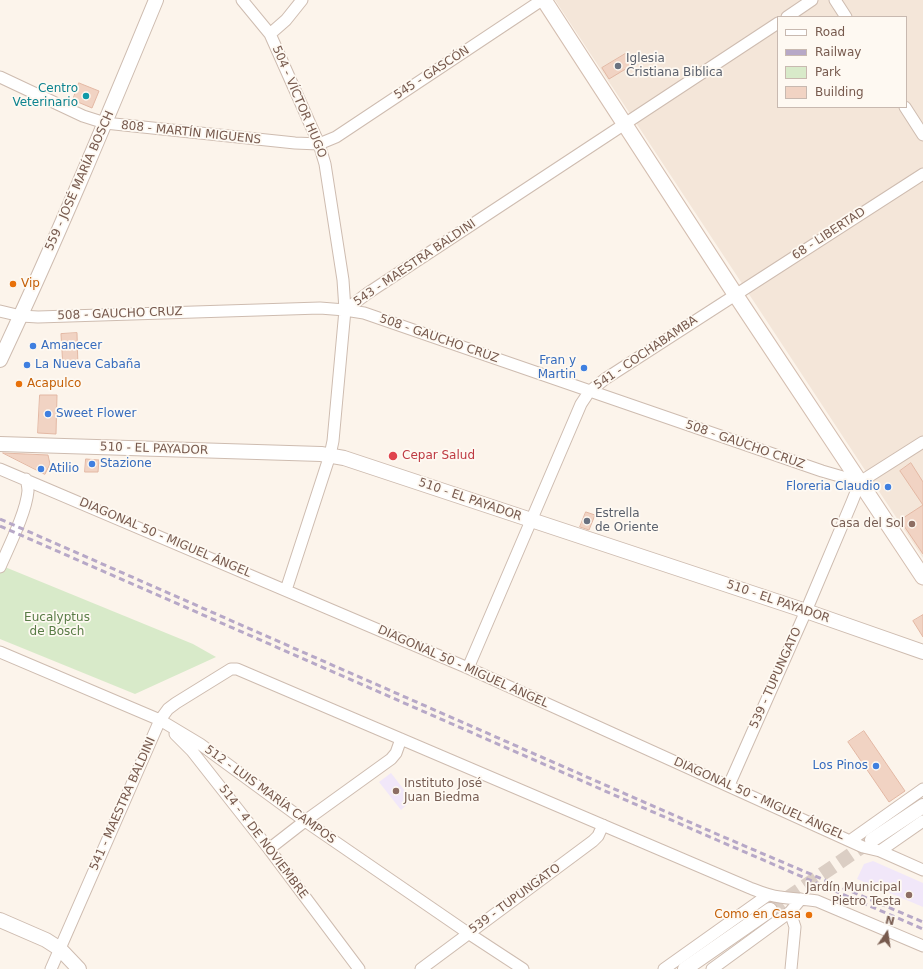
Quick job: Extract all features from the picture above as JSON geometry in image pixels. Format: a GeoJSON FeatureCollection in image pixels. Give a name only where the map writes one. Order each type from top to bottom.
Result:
{"type":"FeatureCollection","features":[{"type":"Feature","properties":{"kind":"main road"},"geometry":{"type":"LineString","coordinates":[[543,0],[735,294],[923,577]]}},
{"type":"Feature","properties":{"kind":"street","name":"559 - JOSÉ MARÍA BOSCH"},"geometry":{"type":"LineString","coordinates":[[0,360],[21,316],[105,123],[156,0]]}},
{"type":"Feature","properties":{"kind":"street","name":"504 - VÍCTOR HUGO"},"geometry":{"type":"LineString","coordinates":[[242,0],[270,34],[319,144],[325,164],[343,280],[345,310]]}},
{"type":"Feature","properties":{"kind":"street"},"geometry":{"type":"LineString","coordinates":[[270,34],[286,20],[302,0]]}},
{"type":"Feature","properties":{"kind":"street","name":"545 - GASCÓN"},"geometry":{"type":"LineString","coordinates":[[319,144],[336,137],[543,0]]}},
{"type":"Feature","properties":{"kind":"street"},"geometry":{"type":"LineString","coordinates":[[788,16],[812,0]]}},
{"type":"Feature","properties":{"kind":"street"},"geometry":{"type":"LineString","coordinates":[[835,0],[845,16]]}},
{"type":"Feature","properties":{"kind":"street","name":"543 - MAESTRA BALDINI"},"geometry":{"type":"LineString","coordinates":[[286,590],[330,455],[333,441],[345,310],[368,293],[777,24]]}},
{"type":"Feature","properties":{"kind":"street","name":"808 - MARTÍN MIGUENS"},"geometry":{"type":"LineString","coordinates":[[0,77],[83,116],[105,123],[295,143],[319,144]]}},
{"type":"Feature","properties":{"kind":"street"},"geometry":{"type":"LineString","coordinates":[[906,108],[923,135]]}},
{"type":"Feature","properties":{"kind":"street","name":"68 - LIBERTAD"},"geometry":{"type":"LineString","coordinates":[[735,294],[923,174]]}},
{"type":"Feature","properties":{"kind":"street","name":"541 - COCHABAMBA"},"geometry":{"type":"LineString","coordinates":[[468,668],[581,404],[589,392],[605,379],[735,294]]}},
{"type":"Feature","properties":{"kind":"street","name":"508 - GAUCHO CRUZ"},"geometry":{"type":"LineString","coordinates":[[0,310],[21,316],[38,317],[320,308],[345,310],[374,317],[589,392],[822,471],[860,482]]}},
{"type":"Feature","properties":{"kind":"street"},"geometry":{"type":"LineString","coordinates":[[860,482],[923,442]]}},
{"type":"Feature","properties":{"kind":"street","name":"510 - EL PAYADOR"},"geometry":{"type":"LineString","coordinates":[[0,444],[330,455],[344,458],[806,611],[923,652]]}},
{"type":"Feature","properties":{"kind":"street","name":"DIAGONAL 50 - MIGUEL ÁNGEL"},"geometry":{"type":"LineString","coordinates":[[0,469],[468,668],[871,850],[876,846],[923,870]]}},
{"type":"Feature","properties":{"kind":"street"},"geometry":{"type":"LineString","coordinates":[[0,567],[17,526],[26,498],[28,490],[26,479]]}},
{"type":"Feature","properties":{"kind":"street","name":"539 - TUPUNGATO"},"geometry":{"type":"LineString","coordinates":[[729,785],[806,611],[860,482]]}},
{"type":"Feature","properties":{"kind":"street","name":"512 - LUIS MARÍA CAMPOS"},"geometry":{"type":"LineString","coordinates":[[0,652],[160,720],[200,744],[305,821],[468,933],[524,969]]}},
{"type":"Feature","properties":{"kind":"street","name":"541 - MAESTRA BALDINI"},"geometry":{"type":"LineString","coordinates":[[51,969],[160,720],[168,709],[176,702],[231,669],[237,669],[401,740]]}},
{"type":"Feature","properties":{"kind":"street","name":"514 - 4 DE NOVIEMBRE"},"geometry":{"type":"LineString","coordinates":[[160,720],[192,751],[269,849],[359,969]]}},
{"type":"Feature","properties":{"kind":"street"},"geometry":{"type":"LineString","coordinates":[[269,849],[391,759],[396,753],[401,740],[750,888],[768,895],[813,900],[923,946]]}},
{"type":"Feature","properties":{"kind":"street"},"geometry":{"type":"LineString","coordinates":[[851,840],[923,790]]}},
{"type":"Feature","properties":{"kind":"street"},"geometry":{"type":"LineString","coordinates":[[876,846],[923,806]]}},
{"type":"Feature","properties":{"kind":"street"},"geometry":{"type":"LineString","coordinates":[[876,846],[923,821]]}},
{"type":"Feature","properties":{"kind":"street","name":"539 - TUPUNGATO"},"geometry":{"type":"LineString","coordinates":[[421,969],[593,842],[598,836],[603,825]]}},
{"type":"Feature","properties":{"kind":"street"},"geometry":{"type":"LineString","coordinates":[[664,969],[768,895]]}},
{"type":"Feature","properties":{"kind":"street"},"geometry":{"type":"LineString","coordinates":[[712,969],[790,912],[801,899]]}},
{"type":"Feature","properties":{"kind":"street"},"geometry":{"type":"LineString","coordinates":[[685,969],[770,910]]}},
{"type":"Feature","properties":{"kind":"street"},"geometry":{"type":"LineString","coordinates":[[790,912],[795,927],[790,969]]}},
{"type":"Feature","properties":{"kind":"street"},"geometry":{"type":"LineString","coordinates":[[0,920],[46,940],[60,949],[79,969]]}},
{"type":"Feature","properties":{"kind":"shaded area"},"geometry":{"type":"Polygon","coordinates":[[[555,0],[923,0],[923,558],[555,0]]]}},
{"type":"Feature","properties":{"kind":"shaded area","name":"Instituto José Juan Biedma"},"geometry":{"type":"Polygon","coordinates":[[[391,773],[412,800],[401,810],[379,782],[391,773]]]}},
{"type":"Feature","properties":{"kind":"shaded area","name":"Jardín Municipal Pietro Testa"},"geometry":{"type":"Polygon","coordinates":[[[873,861],[923,883],[923,907],[857,879],[864,864],[873,861]]]}},
{"type":"Feature","properties":{"kind":"green space","name":"Eucalyptus de Bosch"},"geometry":{"type":"Polygon","coordinates":[[[0,565],[193,644],[216,657],[135,694],[0,639],[0,565]]]}},
{"type":"Feature","properties":{"kind":"building","name":"Iglesia Cristiana Biblica"},"geometry":{"type":"Polygon","coordinates":[[[627,53],[634,64],[609,79],[602,68],[627,53]]]}},
{"type":"Feature","properties":{"kind":"building","name":"Centro Veterinario"},"geometry":{"type":"Polygon","coordinates":[[[79,83],[99,91],[92,108],[73,100],[79,83]]]}},
{"type":"Feature","properties":{"kind":"building"},"geometry":{"type":"Polygon","coordinates":[[[77,333],[78,368],[63,368],[61,334],[77,333]]]}},
{"type":"Feature","properties":{"kind":"building","name":"Sweet Flower"},"geometry":{"type":"Polygon","coordinates":[[[40,395],[57,395],[56,434],[38,433],[40,395]]]}},
{"type":"Feature","properties":{"kind":"building","name":"Atilio"},"geometry":{"type":"Polygon","coordinates":[[[3,453],[48,455],[50,464],[45,474],[3,453]]]}},
{"type":"Feature","properties":{"kind":"building"},"geometry":{"type":"Polygon","coordinates":[[[86,459],[99,460],[98,472],[85,472],[86,459]]]}},
{"type":"Feature","properties":{"kind":"building"},"geometry":{"type":"Polygon","coordinates":[[[911,463],[923,482],[923,505],[900,471],[911,463]]]}},
{"type":"Feature","properties":{"kind":"building"},"geometry":{"type":"Polygon","coordinates":[[[923,505],[923,554],[900,520],[923,505]]]}},
{"type":"Feature","properties":{"kind":"building","name":"Estrella de Oriente"},"geometry":{"type":"Polygon","coordinates":[[[586,512],[595,515],[589,530],[580,527],[586,512]]]}},
{"type":"Feature","properties":{"kind":"building"},"geometry":{"type":"Polygon","coordinates":[[[923,615],[923,637],[913,621],[923,615]]]}},
{"type":"Feature","properties":{"kind":"building","name":"Los Pinos"},"geometry":{"type":"Polygon","coordinates":[[[864,731],[905,791],[889,802],[848,742],[864,731]]]}},
{"type":"Feature","properties":{"kind":"tunnel"},"geometry":{"type":"LineString","coordinates":[[770,910],[872,840]]}},
{"type":"Feature","properties":{"kind":"railway"},"geometry":{"type":"LineString","coordinates":[[0,519],[719,835],[923,922]]}},
{"type":"Feature","properties":{"kind":"railway"},"geometry":{"type":"LineString","coordinates":[[0,526],[923,929]]}},
{"type":"Feature","properties":{"kind":"place","name":"Iglesia Cristiana Biblica"},"geometry":{"type":"Point","coordinates":[618,66]}},
{"type":"Feature","properties":{"kind":"place","name":"Centro Veterinario"},"geometry":{"type":"Point","coordinates":[86,96]}},
{"type":"Feature","properties":{"kind":"place","name":"Vip"},"geometry":{"type":"Point","coordinates":[13,284]}},
{"type":"Feature","properties":{"kind":"place","name":"Amanecer"},"geometry":{"type":"Point","coordinates":[33,346]}},
{"type":"Feature","properties":{"kind":"place","name":"La Nueva Cabaña"},"geometry":{"type":"Point","coordinates":[27,365]}},
{"type":"Feature","properties":{"kind":"place","name":"Fran y Martin"},"geometry":{"type":"Point","coordinates":[584,368]}},
{"type":"Feature","properties":{"kind":"place","name":"Acapulco"},"geometry":{"type":"Point","coordinates":[19,384]}},
{"type":"Feature","properties":{"kind":"place","name":"Sweet Flower"},"geometry":{"type":"Point","coordinates":[48,414]}},
{"type":"Feature","properties":{"kind":"place","name":"Cepar Salud"},"geometry":{"type":"Point","coordinates":[393,456]}},
{"type":"Feature","properties":{"kind":"place","name":"Stazione"},"geometry":{"type":"Point","coordinates":[92,464]}},
{"type":"Feature","properties":{"kind":"place","name":"Atilio"},"geometry":{"type":"Point","coordinates":[41,469]}},
{"type":"Feature","properties":{"kind":"place","name":"Floreria Claudio"},"geometry":{"type":"Point","coordinates":[888,487]}},
{"type":"Feature","properties":{"kind":"place","name":"Estrella de Oriente"},"geometry":{"type":"Point","coordinates":[587,521]}},
{"type":"Feature","properties":{"kind":"place","name":"Casa del Sol"},"geometry":{"type":"Point","coordinates":[912,524]}},
{"type":"Feature","properties":{"kind":"place","name":"Los Pinos"},"geometry":{"type":"Point","coordinates":[876,766]}},
{"type":"Feature","properties":{"kind":"place","name":"Instituto José Juan Biedma"},"geometry":{"type":"Point","coordinates":[396,791]}},
{"type":"Feature","properties":{"kind":"place","name":"Jardín Municipal Pietro Testa"},"geometry":{"type":"Point","coordinates":[909,895]}},
{"type":"Feature","properties":{"kind":"place","name":"Como en Casa"},"geometry":{"type":"Point","coordinates":[809,915]}}]}
